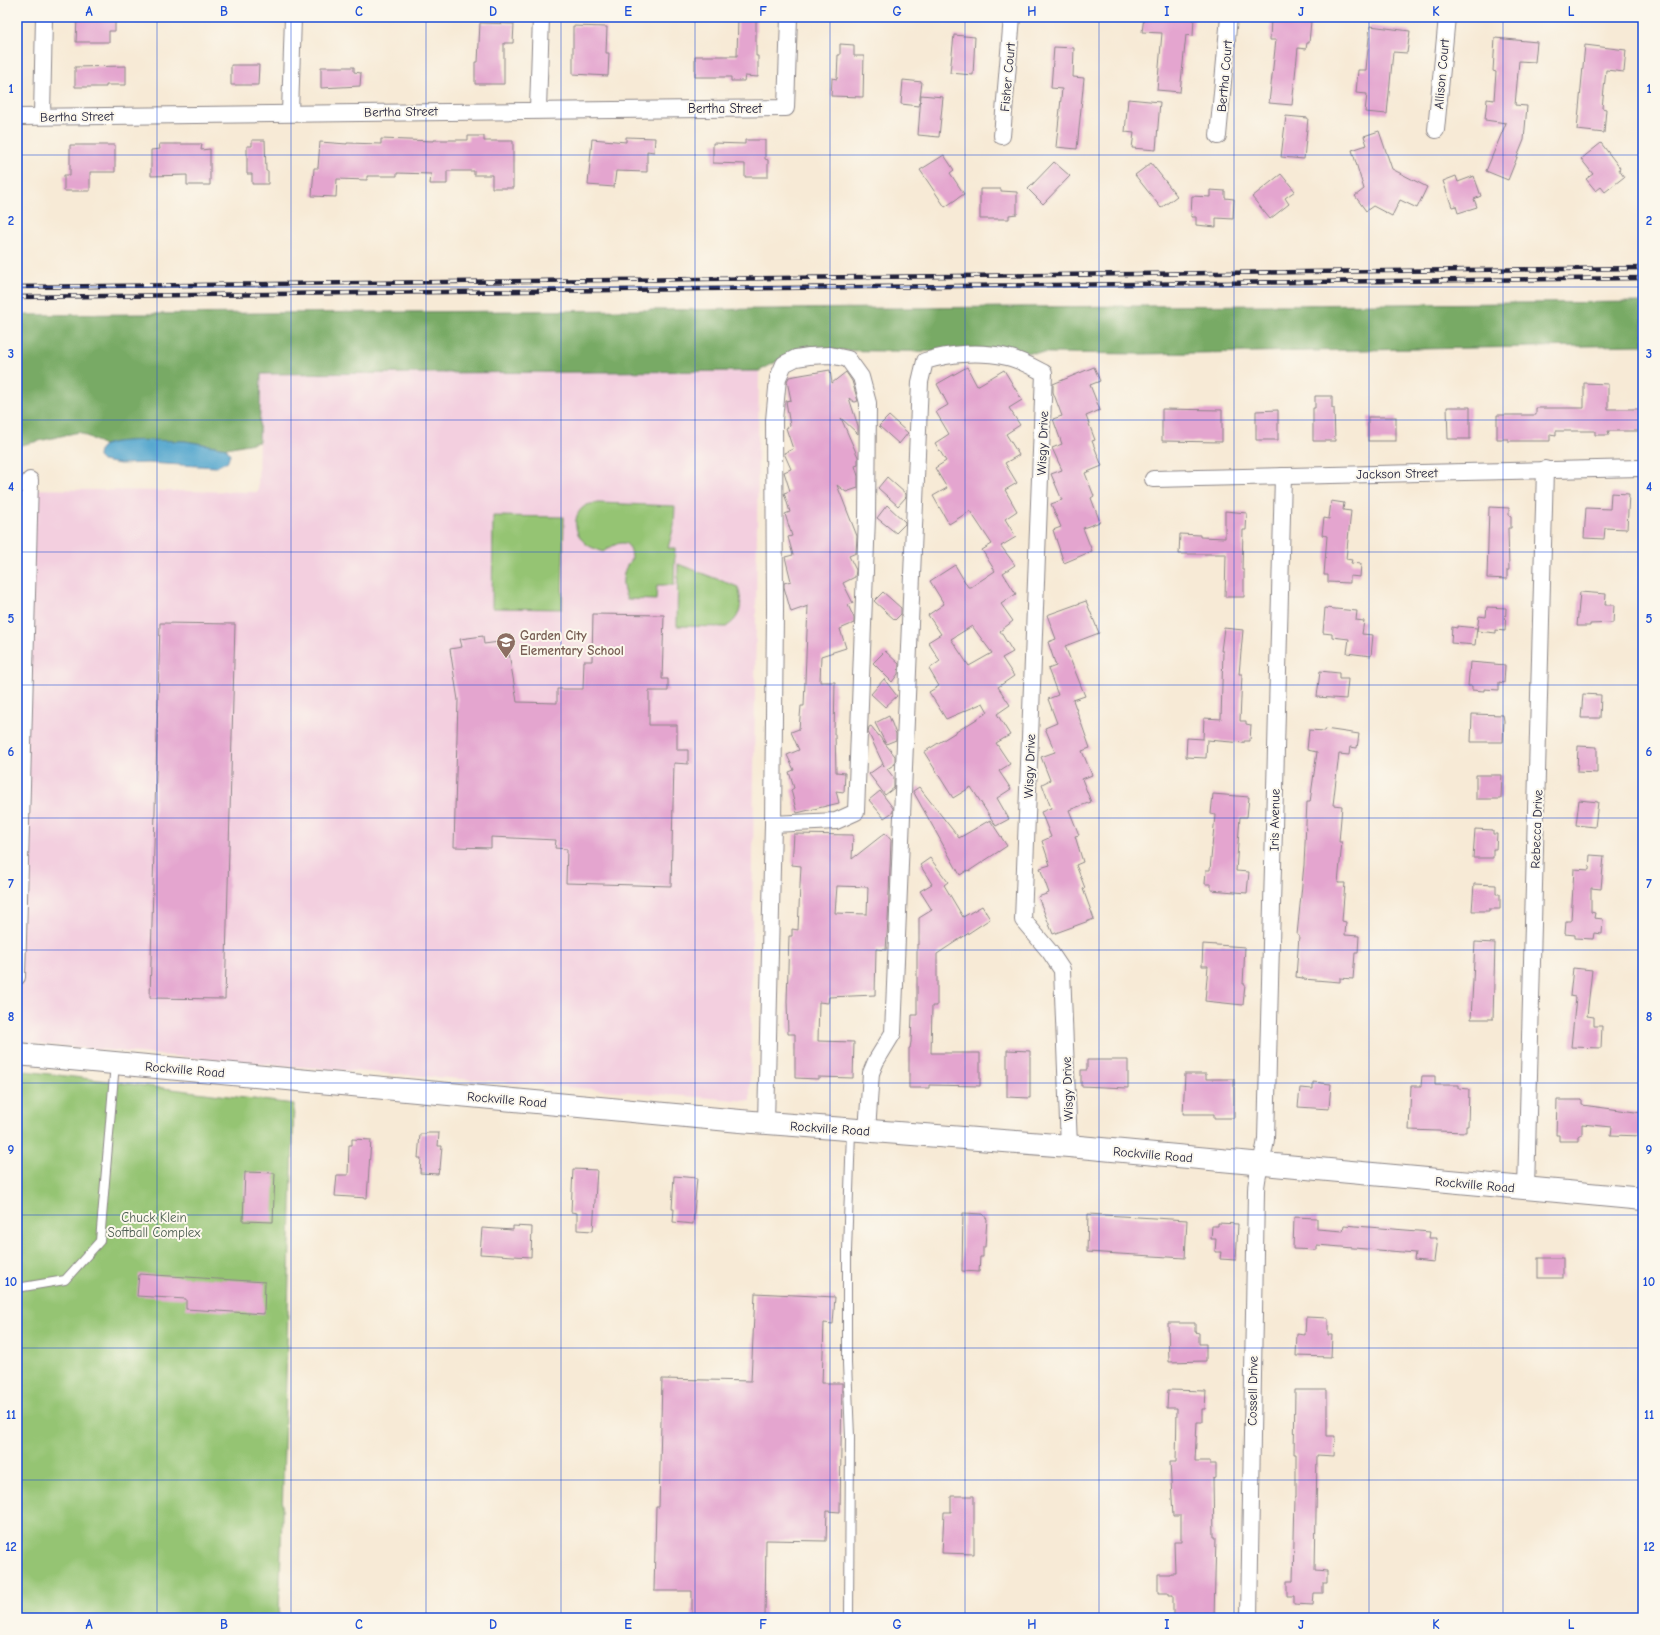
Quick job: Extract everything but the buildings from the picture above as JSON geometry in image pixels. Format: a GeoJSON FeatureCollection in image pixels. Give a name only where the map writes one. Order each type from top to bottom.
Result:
{"type":"FeatureCollection","features":[{"type":"Feature","properties":{"kind":"main road","name":"Rockville Road"},"geometry":{"type":"LineString","coordinates":[[17,1054],[766,1123],[1069,1146],[1643,1199]]}},
{"type":"Feature","properties":{"kind":"street"},"geometry":{"type":"LineString","coordinates":[[42,116],[44,17]]}},
{"type":"Feature","properties":{"kind":"street"},"geometry":{"type":"LineString","coordinates":[[290,113],[293,17]]}},
{"type":"Feature","properties":{"kind":"street"},"geometry":{"type":"LineString","coordinates":[[538,110],[541,17]]}},
{"type":"Feature","properties":{"kind":"street","name":"Bertha Street"},"geometry":{"type":"LineString","coordinates":[[17,116],[786,108],[788,17]]}},
{"type":"Feature","properties":{"kind":"street","name":"Fisher Court"},"geometry":{"type":"LineString","coordinates":[[1002,136],[1012,17]]}},
{"type":"Feature","properties":{"kind":"street","name":"Bertha Court"},"geometry":{"type":"LineString","coordinates":[[1218,136],[1230,17]]}},
{"type":"Feature","properties":{"kind":"street","name":"Allison Court"},"geometry":{"type":"LineString","coordinates":[[1436,130],[1447,17]]}},
{"type":"Feature","properties":{"kind":"street","name":"Wisgy Drive"},"geometry":{"type":"LineString","coordinates":[[859,1130],[871,1073],[876,1061],[893,1033],[920,382],[925,361],[945,355],[979,354],[1008,357],[1026,363],[1044,373],[1023,920],[1050,952],[1062,970],[1069,1146]]}},
{"type":"Feature","properties":{"kind":"street"},"geometry":{"type":"LineString","coordinates":[[766,1123],[773,824],[775,610],[774,420],[778,378],[784,364],[796,358],[830,355],[848,359],[861,377],[868,403],[866,524],[856,812],[836,821],[773,824]]}},
{"type":"Feature","properties":{"kind":"street","name":"Jackson Street"},"geometry":{"type":"LineString","coordinates":[[1153,479],[1641,468]]}},
{"type":"Feature","properties":{"kind":"street","name":"Rebecca Drive"},"geometry":{"type":"LineString","coordinates":[[1526,1189],[1545,469]]}},
{"type":"Feature","properties":{"kind":"street","name":"Iris Avenue"},"geometry":{"type":"LineString","coordinates":[[1261,1164],[1266,1139],[1283,476]]}},
{"type":"Feature","properties":{"kind":"street"},"geometry":{"type":"LineString","coordinates":[[17,977],[30,480]]}},
{"type":"Feature","properties":{"kind":"street","name":"Cossell Drive"},"geometry":{"type":"LineString","coordinates":[[1249,1618],[1256,1191],[1257,1177],[1261,1164]]}},
{"type":"Feature","properties":{"kind":"lane"},"geometry":{"type":"LineString","coordinates":[[17,1288],[66,1280],[100,1242],[115,1062]]}},
{"type":"Feature","properties":{"kind":"lane"},"geometry":{"type":"LineString","coordinates":[[849,1618],[850,1437],[847,1363],[847,1251],[859,1130]]}},
{"type":"Feature","properties":{"kind":"shaded area","name":"Garden City Elementary School"},"geometry":{"type":"Polygon","coordinates":[[[759,371],[750,1101],[250,1063],[17,1042],[17,489],[258,492],[260,374],[759,371]]]}},
{"type":"Feature","properties":{"kind":"green space"},"geometry":{"type":"Polygon","coordinates":[[[1643,302],[1643,345],[1141,354],[799,350],[759,371],[261,374],[259,442],[226,448],[185,441],[120,442],[104,445],[79,432],[17,446],[17,315],[1643,302]]]}},
{"type":"Feature","properties":{"kind":"green space"},"geometry":{"type":"Polygon","coordinates":[[[599,503],[675,506],[674,526],[668,548],[675,548],[674,585],[657,585],[656,600],[627,599],[623,588],[623,578],[626,568],[632,558],[631,551],[628,546],[622,543],[617,544],[603,552],[586,544],[580,538],[576,528],[579,512],[587,505],[599,503]]]}},
{"type":"Feature","properties":{"kind":"green space"},"geometry":{"type":"Polygon","coordinates":[[[493,516],[564,517],[562,609],[492,608],[493,516]]]}},
{"type":"Feature","properties":{"kind":"green space"},"geometry":{"type":"Polygon","coordinates":[[[678,564],[738,587],[741,604],[740,610],[731,623],[726,627],[677,626],[678,564]]]}},
{"type":"Feature","properties":{"kind":"green space","name":"Chuck Klein Softball Complex"},"geometry":{"type":"Polygon","coordinates":[[[17,1070],[294,1104],[279,1618],[17,1618],[17,1070]]]}},
{"type":"Feature","properties":{"kind":"water"},"geometry":{"type":"Polygon","coordinates":[[[121,441],[185,441],[226,448],[230,454],[228,461],[216,467],[148,463],[120,464],[102,461],[98,457],[102,447],[121,441]]]}},
{"type":"Feature","properties":{"kind":"railway"},"geometry":{"type":"LineString","coordinates":[[17,287],[1643,268]]}},
{"type":"Feature","properties":{"kind":"railway"},"geometry":{"type":"LineString","coordinates":[[17,297],[1643,278]]}},
{"type":"Feature","properties":{"kind":"place","name":"Garden City Elementary School"},"geometry":{"type":"Point","coordinates":[506,659]}}]}
